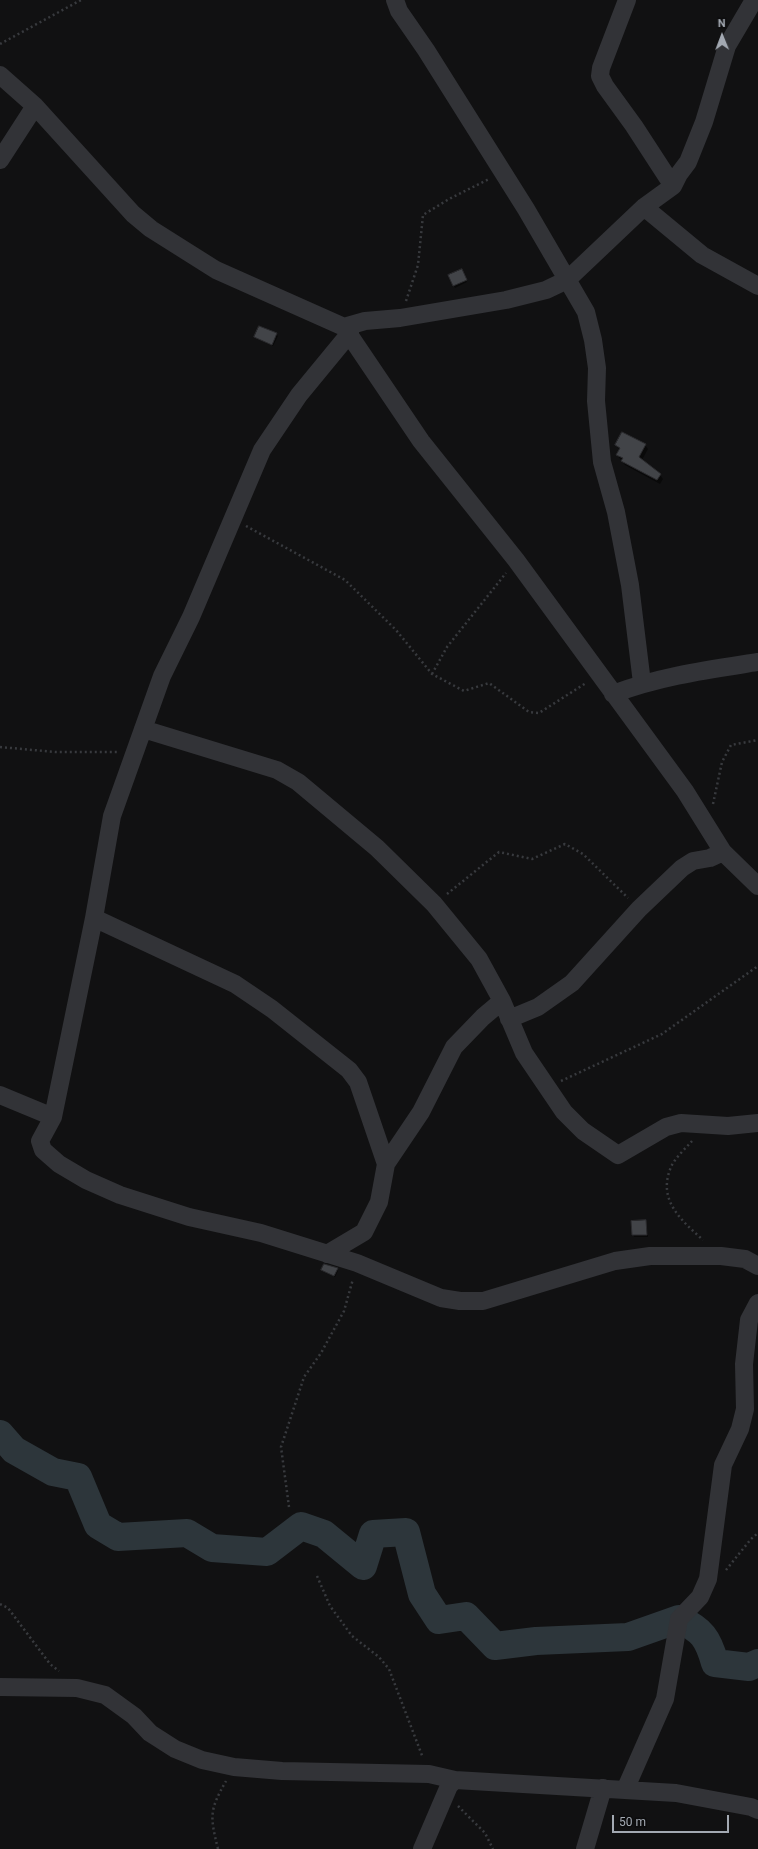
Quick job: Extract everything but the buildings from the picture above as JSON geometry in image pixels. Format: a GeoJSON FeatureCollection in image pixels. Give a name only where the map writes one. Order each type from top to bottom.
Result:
{"type":"FeatureCollection","features":[{"type":"Feature","properties":{"kind":"street"},"geometry":{"type":"LineString","coordinates":[[395,0],[399,11],[426,50],[503,172],[586,312],[593,340],[596,368],[596,401],[602,462],[616,512],[630,585],[642,683]]}},
{"type":"Feature","properties":{"kind":"street"},"geometry":{"type":"LineString","coordinates":[[627,0],[601,68],[600,76],[605,86],[634,126],[673,186]]}},
{"type":"Feature","properties":{"kind":"street"},"geometry":{"type":"LineString","coordinates":[[754,0],[727,46],[704,122],[688,162],[679,174],[673,186],[644,207],[567,280],[559,285],[530,295],[400,318],[365,321],[347,330],[299,395],[262,450],[231,520],[191,618],[162,676],[112,816],[94,918],[53,1117],[40,1140],[43,1150],[59,1164],[86,1180],[120,1195],[182,1214],[261,1233],[357,1263],[441,1298],[460,1301],[483,1301],[615,1261],[650,1256],[721,1256],[745,1259],[758,1266]]}},
{"type":"Feature","properties":{"kind":"street"},"geometry":{"type":"LineString","coordinates":[[0,75],[35,106],[133,214],[151,229],[216,270],[347,330],[421,441],[516,560],[685,791],[723,852],[758,886]]}},
{"type":"Feature","properties":{"kind":"street"},"geometry":{"type":"LineString","coordinates":[[0,160],[35,106]]}},
{"type":"Feature","properties":{"kind":"street"},"geometry":{"type":"LineString","coordinates":[[644,207],[702,254],[758,286]]}},
{"type":"Feature","properties":{"kind":"street"},"geometry":{"type":"LineString","coordinates":[[613,694],[642,683],[673,676],[758,662]]}},
{"type":"Feature","properties":{"kind":"street"},"geometry":{"type":"LineString","coordinates":[[143,729],[277,770],[298,782],[377,848],[434,904],[479,959],[502,1001],[524,1053],[546,1088],[564,1112],[578,1126],[618,1155],[666,1127],[681,1123],[728,1126],[758,1123]]}},
{"type":"Feature","properties":{"kind":"street"},"geometry":{"type":"LineString","coordinates":[[509,1019],[538,1007],[572,983],[639,909],[682,868],[693,861],[710,858],[723,852]]}},
{"type":"Feature","properties":{"kind":"street"},"geometry":{"type":"LineString","coordinates":[[94,918],[235,984],[272,1009],[349,1070],[358,1082],[386,1164]]}},
{"type":"Feature","properties":{"kind":"street"},"geometry":{"type":"LineString","coordinates":[[328,1254],[364,1232],[379,1202],[386,1164],[421,1112],[454,1047],[482,1018],[502,1001]]}},
{"type":"Feature","properties":{"kind":"street"},"geometry":{"type":"LineString","coordinates":[[0,1095],[53,1117]]}},
{"type":"Feature","properties":{"kind":"street"},"geometry":{"type":"LineString","coordinates":[[626,1790],[665,1698],[679,1619],[700,1597],[708,1579],[723,1465],[740,1429],[745,1410],[744,1364],[749,1320],[758,1303]]}},
{"type":"Feature","properties":{"kind":"street"},"geometry":{"type":"LineString","coordinates":[[0,1687],[77,1688],[105,1695],[134,1716],[150,1733],[175,1749],[202,1760],[234,1767],[282,1771],[429,1774],[452,1783],[676,1792],[751,1807],[758,1810]]}},
{"type":"Feature","properties":{"kind":"street"},"geometry":{"type":"LineString","coordinates":[[422,1849],[452,1783]]}},
{"type":"Feature","properties":{"kind":"street"},"geometry":{"type":"LineString","coordinates":[[585,1849],[603,1788]]}},
{"type":"Feature","properties":{"kind":"path"},"geometry":{"type":"LineString","coordinates":[[0,44],[81,0]]}},
{"type":"Feature","properties":{"kind":"path"},"geometry":{"type":"LineString","coordinates":[[400,318],[418,265],[423,215],[449,199],[503,172]]}},
{"type":"Feature","properties":{"kind":"path"},"geometry":{"type":"LineString","coordinates":[[231,520],[254,529],[345,580],[396,630],[432,674],[464,691],[489,683],[528,712],[539,713],[598,674]]}},
{"type":"Feature","properties":{"kind":"path"},"geometry":{"type":"LineString","coordinates":[[432,674],[447,647],[516,560]]}},
{"type":"Feature","properties":{"kind":"path"},"geometry":{"type":"LineString","coordinates":[[708,828],[722,762],[731,745],[758,740]]}},
{"type":"Feature","properties":{"kind":"path"},"geometry":{"type":"LineString","coordinates":[[0,747],[55,752],[136,752]]}},
{"type":"Feature","properties":{"kind":"path"},"geometry":{"type":"LineString","coordinates":[[434,904],[499,852],[532,859],[565,844],[583,854],[639,909]]}},
{"type":"Feature","properties":{"kind":"path"},"geometry":{"type":"LineString","coordinates":[[546,1088],[662,1034],[758,968]]}},
{"type":"Feature","properties":{"kind":"path"},"geometry":{"type":"LineString","coordinates":[[706,1124],[671,1166],[667,1179],[667,1195],[674,1212],[721,1256]]}},
{"type":"Feature","properties":{"kind":"path"},"geometry":{"type":"LineString","coordinates":[[289,1508],[281,1447],[304,1377],[322,1353],[344,1311],[357,1263]]}},
{"type":"Feature","properties":{"kind":"path"},"geometry":{"type":"LineString","coordinates":[[708,1579],[726,1571],[751,1539],[758,1533]]}},
{"type":"Feature","properties":{"kind":"path"},"geometry":{"type":"LineString","coordinates":[[317,1576],[330,1606],[352,1636],[379,1657],[389,1668],[429,1774]]}},
{"type":"Feature","properties":{"kind":"path"},"geometry":{"type":"LineString","coordinates":[[0,1604],[8,1608],[50,1664],[77,1688]]}},
{"type":"Feature","properties":{"kind":"path"},"geometry":{"type":"LineString","coordinates":[[218,1849],[212,1814],[214,1801],[234,1767]]}},
{"type":"Feature","properties":{"kind":"path"},"geometry":{"type":"LineString","coordinates":[[452,1783],[459,1806],[485,1833],[493,1849]]}},
{"type":"Feature","properties":{"kind":"waterway"},"geometry":{"type":"LineString","coordinates":[[0,1434],[14,1450],[53,1472],[78,1477],[98,1525],[118,1537],[187,1533],[212,1548],[267,1552],[301,1526],[324,1534],[363,1566],[373,1534],[406,1532],[422,1594],[439,1620],[466,1616],[495,1646],[536,1641],[628,1637],[679,1619],[699,1631],[707,1641],[715,1663],[749,1667],[758,1663]]}}]}
